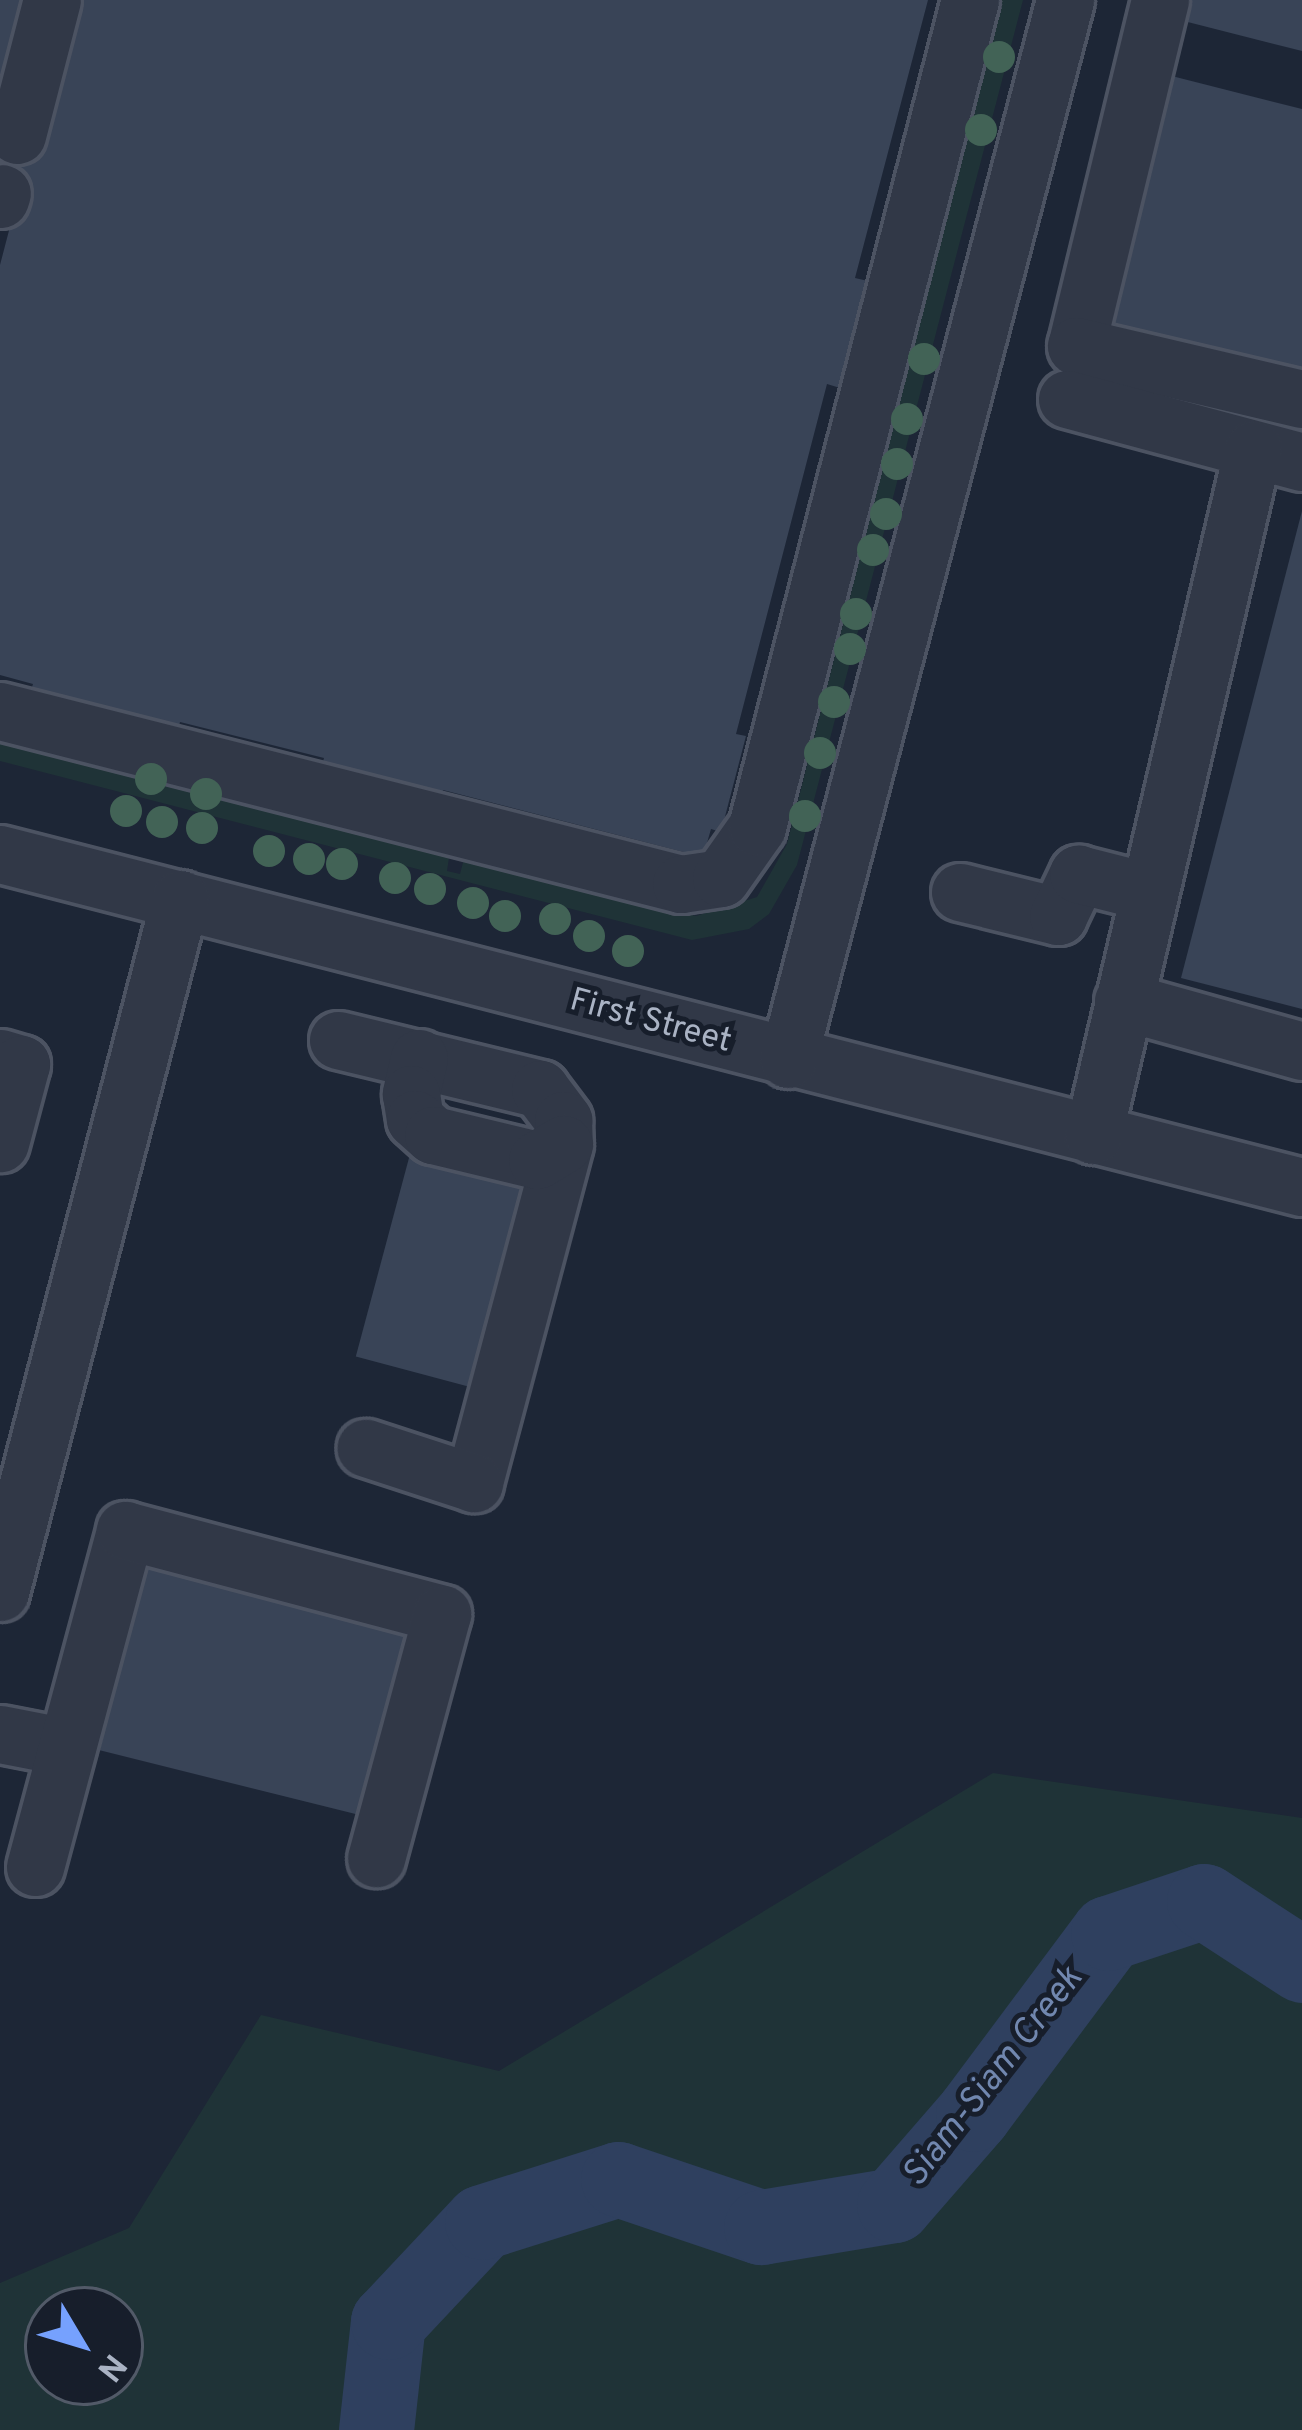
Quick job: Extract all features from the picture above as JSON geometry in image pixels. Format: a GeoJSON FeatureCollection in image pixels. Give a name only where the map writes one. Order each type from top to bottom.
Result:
{"type":"FeatureCollection","features":[{"type":"Feature","properties":{"kind":"street"},"geometry":{"type":"LineString","coordinates":[[16,135],[52,0]]}},
{"type":"Feature","properties":{"kind":"street"},"geometry":{"type":"LineString","coordinates":[[0,711],[680,884],[721,878],[758,826],[970,0]]}},
{"type":"Feature","properties":{"kind":"street"},"geometry":{"type":"LineString","coordinates":[[788,1059],[1064,6],[1155,17],[1076,346],[1302,399]]}},
{"type":"Feature","properties":{"kind":"street"},"geometry":{"type":"LineString","coordinates":[[1067,399],[1278,455],[1149,892],[1093,1135]]}},
{"type":"Feature","properties":{"kind":"street","name":"First Street"},"geometry":{"type":"LineString","coordinates":[[0,854],[1302,1187]]}},
{"type":"Feature","properties":{"kind":"street"},"geometry":{"type":"LineString","coordinates":[[960,892],[1058,916],[1078,874],[1149,892]]}},
{"type":"Feature","properties":{"kind":"street"},"geometry":{"type":"LineString","coordinates":[[0,1592],[180,899]]}},
{"type":"Feature","properties":{"kind":"street"},"geometry":{"type":"LineString","coordinates":[[540,1089],[564,1001]]}},
{"type":"Feature","properties":{"kind":"street"},"geometry":{"type":"LineString","coordinates":[[1124,1001],[1302,1051]]}},
{"type":"Feature","properties":{"kind":"street"},"geometry":{"type":"LineString","coordinates":[[338,1040],[540,1089],[563,1120],[564,1144],[474,1483],[366,1448]]}},
{"type":"Feature","properties":{"kind":"street"},"geometry":{"type":"LineString","coordinates":[[0,1058],[21,1064],[0,1143]]}},
{"type":"Feature","properties":{"kind":"street"},"geometry":{"type":"LineString","coordinates":[[419,1058],[415,1119],[433,1135],[537,1160],[564,1144]]}},
{"type":"Feature","properties":{"kind":"street"},"geometry":{"type":"LineString","coordinates":[[35,1867],[125,1531],[442,1614],[376,1858]]}},
{"type":"Feature","properties":{"kind":"street"},"geometry":{"type":"LineString","coordinates":[[0,1734],[67,1747]]}},
{"type":"Feature","properties":{"kind":"green space"},"geometry":{"type":"Polygon","coordinates":[[[1002,0],[1023,0],[797,865],[769,914],[749,929],[692,940],[0,761],[0,729],[450,851],[447,871],[460,874],[465,855],[696,916],[757,897],[787,844],[1002,0]]]}},
{"type":"Feature","properties":{"kind":"green space"},"geometry":{"type":"Polygon","coordinates":[[[993,1773],[1302,1818],[1302,2430],[0,2430],[0,2283],[129,2228],[261,2015],[499,2071],[993,1773]]]}},
{"type":"Feature","properties":{"kind":"building"},"geometry":{"type":"Polygon","coordinates":[[[0,0],[32,0],[0,119],[0,0]]]}},
{"type":"Feature","properties":{"kind":"building"},"geometry":{"type":"Polygon","coordinates":[[[56,0],[928,0],[855,278],[868,281],[840,388],[827,384],[736,734],[746,736],[721,832],[711,829],[703,857],[443,790],[440,798],[317,782],[324,758],[180,722],[174,747],[25,709],[33,684],[0,675],[0,265],[18,196],[0,191],[0,133],[56,0]]]}},
{"type":"Feature","properties":{"kind":"building"},"geometry":{"type":"Polygon","coordinates":[[[1176,0],[1302,0],[1302,51],[1172,18],[1176,0]]]}},
{"type":"Feature","properties":{"kind":"building"},"geometry":{"type":"Polygon","coordinates":[[[1160,73],[1302,109],[1302,377],[1095,325],[1160,73]]]}},
{"type":"Feature","properties":{"kind":"building"},"geometry":{"type":"Polygon","coordinates":[[[1302,511],[1302,1009],[1181,978],[1302,511]]]}},
{"type":"Feature","properties":{"kind":"building"},"geometry":{"type":"Polygon","coordinates":[[[413,1143],[540,1177],[482,1390],[356,1356],[413,1143]]]}},
{"type":"Feature","properties":{"kind":"building"},"geometry":{"type":"Polygon","coordinates":[[[146,1565],[414,1632],[368,1817],[100,1750],[146,1565]]]}},
{"type":"Feature","properties":{"kind":"waterway","name":"Siam-Siam Creek"},"geometry":{"type":"LineString","coordinates":[[376,2430],[388,2322],[482,2222],[618,2179],[761,2227],[894,2205],[973,2114],[1108,1933],[1204,1901],[1302,1965]]}}]}
